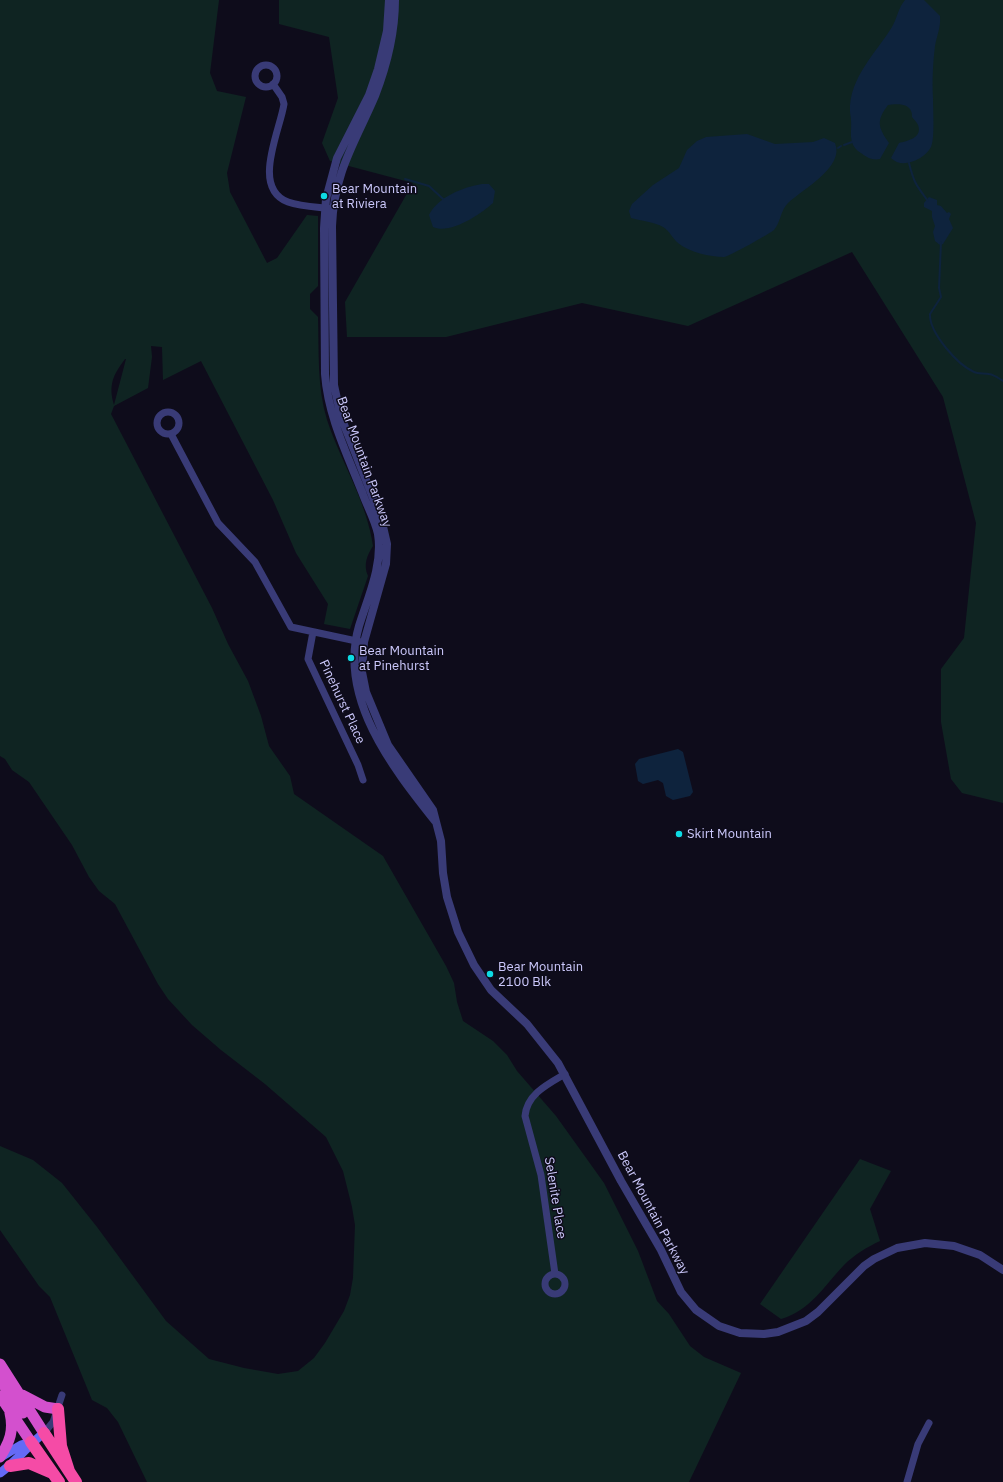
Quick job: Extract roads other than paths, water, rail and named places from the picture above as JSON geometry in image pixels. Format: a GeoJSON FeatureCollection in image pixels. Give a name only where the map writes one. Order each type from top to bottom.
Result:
{"type":"FeatureCollection","features":[{"type":"Feature","properties":{"kind":"highway"},"geometry":{"type":"LineString","coordinates":[[0,1364],[76,1482]]}},
{"type":"Feature","properties":{"kind":"highway"},"geometry":{"type":"LineString","coordinates":[[0,1380],[30,1422],[44,1433]]}},
{"type":"Feature","properties":{"kind":"highway"},"geometry":{"type":"LineString","coordinates":[[19,1393],[31,1401],[45,1407],[58,1409],[61,1446],[69,1471]]}},
{"type":"Feature","properties":{"kind":"highway"},"geometry":{"type":"LineString","coordinates":[[0,1396],[56,1478]]}},
{"type":"Feature","properties":{"kind":"highway"},"geometry":{"type":"LineString","coordinates":[[0,1457],[11,1436],[12,1423],[9,1410]]}},
{"type":"Feature","properties":{"kind":"highway"},"geometry":{"type":"LineString","coordinates":[[5,1469],[23,1463],[34,1464],[56,1478]]}},
{"type":"Feature","properties":{"kind":"main road"},"geometry":{"type":"LineString","coordinates":[[0,1457],[21,1445],[31,1442],[44,1433]]}},
{"type":"Feature","properties":{"kind":"main road"},"geometry":{"type":"LineString","coordinates":[[5,1469],[25,1452],[31,1442]]}},
{"type":"Feature","properties":{"kind":"street","name":"Bear Mountain Parkway"},"geometry":{"type":"LineString","coordinates":[[389,0],[387,31],[378,69],[369,95],[337,158],[329,185],[324,324],[326,386],[333,420],[373,521],[379,544],[376,566],[354,662],[356,684],[369,720],[395,767],[436,823],[441,842],[443,873],[447,898],[458,932],[474,965],[495,995],[539,1037],[565,1074],[621,1181],[661,1250],[681,1292],[696,1310],[719,1326],[750,1334],[778,1332],[793,1327],[818,1312],[864,1266],[885,1253],[910,1245],[925,1243],[954,1246],[980,1255],[1003,1270]]}},
{"type":"Feature","properties":{"kind":"street","name":"Bear Mountain Parkway"},"geometry":{"type":"LineString","coordinates":[[329,208],[345,161],[384,71],[393,32],[395,0]]}},
{"type":"Feature","properties":{"kind":"street"},"geometry":{"type":"LineString","coordinates":[[273,84],[282,97],[284,104],[269,166],[270,184],[275,192],[286,201],[329,208]]}},
{"type":"Feature","properties":{"kind":"street"},"geometry":{"type":"LineString","coordinates":[[172,434],[218,523],[255,562],[288,623],[296,629],[360,641]]}},
{"type":"Feature","properties":{"kind":"street","name":"Pinehurst Place"},"geometry":{"type":"LineString","coordinates":[[313,632],[308,658],[358,765],[363,780]]}},
{"type":"Feature","properties":{"kind":"street","name":"Selenite Place"},"geometry":{"type":"LineString","coordinates":[[554,1274],[540,1166],[525,1116],[526,1109],[532,1097],[545,1086],[565,1074]]}},
{"type":"Feature","properties":{"kind":"street"},"geometry":{"type":"LineString","coordinates":[[44,1433],[53,1422],[62,1395]]}},
{"type":"Feature","properties":{"kind":"street"},"geometry":{"type":"LineString","coordinates":[[906,1482],[918,1444],[929,1423]]}},
{"type":"Feature","properties":{"kind":"water"},"geometry":{"type":"Polygon","coordinates":[[[905,0],[924,0],[940,16],[940,20],[933,65],[934,124],[931,147],[919,159],[913,162],[901,163],[891,158],[899,143],[916,136],[919,129],[918,124],[912,117],[912,112],[909,108],[904,105],[888,105],[884,111],[880,124],[889,143],[880,159],[868,158],[855,148],[851,137],[850,111],[851,99],[859,77],[892,27],[905,0]]]}},
{"type":"Feature","properties":{"kind":"water"},"geometry":{"type":"Polygon","coordinates":[[[747,134],[775,144],[813,142],[824,138],[835,143],[836,152],[834,161],[821,177],[785,206],[774,230],[733,253],[724,257],[718,257],[688,249],[678,243],[667,230],[660,225],[631,218],[629,211],[632,204],[653,185],[679,168],[687,150],[697,141],[706,137],[747,134]]]}},
{"type":"Feature","properties":{"kind":"water"},"geometry":{"type":"Polygon","coordinates":[[[482,184],[489,184],[495,191],[493,203],[473,218],[456,226],[440,229],[433,227],[429,215],[438,203],[459,190],[482,184]]]}},
{"type":"Feature","properties":{"kind":"water"},"geometry":{"type":"Polygon","coordinates":[[[929,197],[937,200],[937,205],[941,206],[947,213],[949,212],[951,214],[949,219],[953,228],[943,244],[940,245],[935,241],[933,232],[935,226],[932,211],[924,207],[924,203],[929,197]]]}},
{"type":"Feature","properties":{"kind":"water"},"geometry":{"type":"Polygon","coordinates":[[[678,749],[683,752],[693,792],[690,796],[673,800],[666,796],[663,783],[658,780],[643,784],[638,781],[635,764],[639,759],[678,749]]]}},
{"type":"Feature","properties":{"kind":"waterway"},"geometry":{"type":"LineString","coordinates":[[844,145],[852,142]]}},
{"type":"Feature","properties":{"kind":"waterway"},"geometry":{"type":"LineString","coordinates":[[909,163],[916,184],[928,201]]}},
{"type":"Feature","properties":{"kind":"waterway"},"geometry":{"type":"LineString","coordinates":[[405,179],[429,186],[443,199]]}},
{"type":"Feature","properties":{"kind":"waterway"},"geometry":{"type":"LineString","coordinates":[[941,242],[939,288],[941,297],[930,314],[934,330],[946,348],[960,363],[976,373],[993,375],[1003,381]]}},
{"type":"Feature","properties":{"kind":"place","name":"Bear Mountain at Riviera"},"geometry":{"type":"Point","coordinates":[324,196]}},
{"type":"Feature","properties":{"kind":"place","name":"Bear Mountain at Pinehurst"},"geometry":{"type":"Point","coordinates":[351,658]}},
{"type":"Feature","properties":{"kind":"place","name":"Skirt Mountain"},"geometry":{"type":"Point","coordinates":[679,834]}},
{"type":"Feature","properties":{"kind":"place","name":"Bear Mountain 2100 Blk"},"geometry":{"type":"Point","coordinates":[490,974]}}]}
